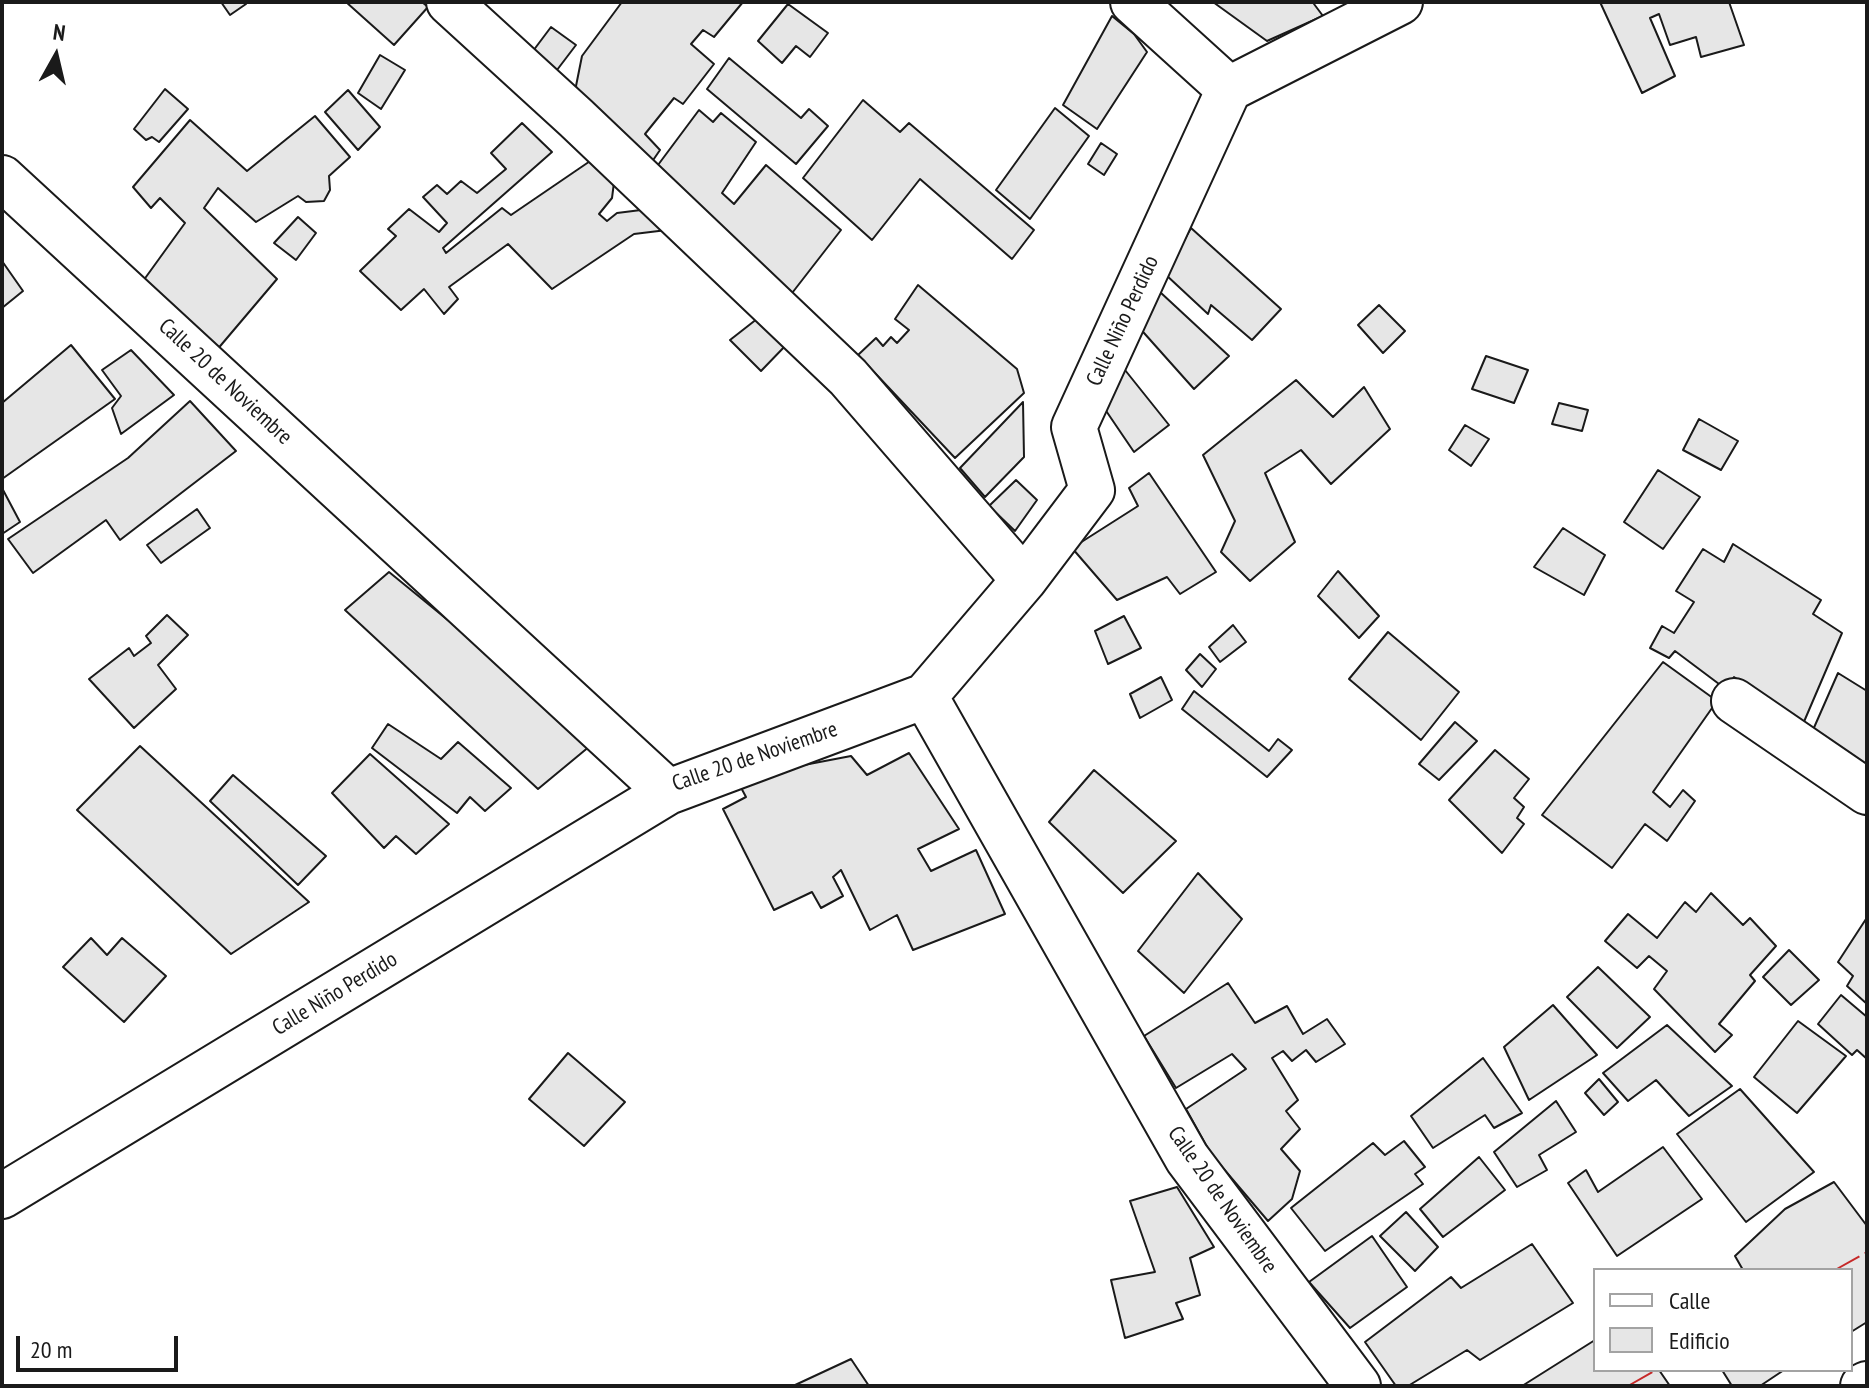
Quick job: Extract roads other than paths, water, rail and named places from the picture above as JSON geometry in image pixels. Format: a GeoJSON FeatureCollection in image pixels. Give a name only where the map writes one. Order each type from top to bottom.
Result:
{"type":"FeatureCollection","features":[{"type":"Feature","properties":{"kind":"street"},"geometry":{"type":"LineString","coordinates":[[449,2],[576,118],[848,377],[1024,580]]}},
{"type":"Feature","properties":{"kind":"street"},"geometry":{"type":"LineString","coordinates":[[1133,2],[1229,89],[1400,2]]}},
{"type":"Feature","properties":{"kind":"street","name":"Calle Niño Perdido"},"geometry":{"type":"LineString","coordinates":[[925,696],[1024,580],[1092,490],[1074,427],[1229,89]]}},
{"type":"Feature","properties":{"kind":"street","name":"Calle 20 de Noviembre"},"geometry":{"type":"LineString","coordinates":[[2,178],[668,792],[925,696],[1187,1158],[1358,1386]]}},
{"type":"Feature","properties":{"kind":"street"},"geometry":{"type":"LineString","coordinates":[[1734,701],[1867,792]]}},
{"type":"Feature","properties":{"kind":"street","name":"Calle Niño Perdido"},"geometry":{"type":"LineString","coordinates":[[2,1196],[668,792]]}}]}
